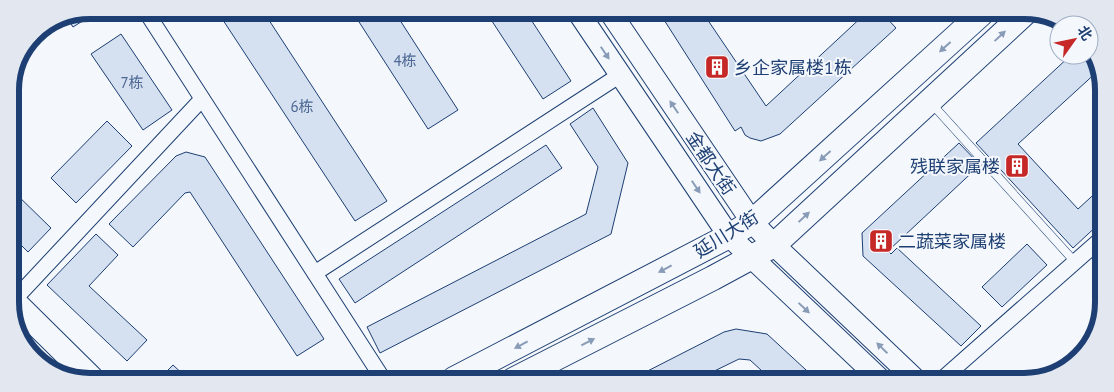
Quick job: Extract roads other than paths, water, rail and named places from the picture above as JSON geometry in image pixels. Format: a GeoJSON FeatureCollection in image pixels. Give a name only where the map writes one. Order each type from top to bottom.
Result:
{"type":"FeatureCollection","features":[{"type":"Feature","properties":{"kind":"main road","name":"金都大街"},"geometry":{"type":"LineString","coordinates":[[583,19],[729,236],[750,258],[873,373]]}},
{"type":"Feature","properties":{"kind":"main road","name":"金都大街"},"geometry":{"type":"LineString","coordinates":[[615,19],[752,222],[909,373]]}},
{"type":"Feature","properties":{"kind":"main road","name":"延川大街"},"geometry":{"type":"LineString","coordinates":[[467,373],[729,236],[752,222],[976,19]]}},
{"type":"Feature","properties":{"kind":"main road","name":"延川大街"},"geometry":{"type":"LineString","coordinates":[[528,373],[774,245],[1019,19]]}},
{"type":"Feature","properties":{"kind":"main road"},"geometry":{"type":"LineString","coordinates":[[19,308],[86,373]]}},
{"type":"Feature","properties":{"kind":"street"},"geometry":{"type":"LineString","coordinates":[[151,19],[379,373]]}},
{"type":"Feature","properties":{"kind":"street"},"geometry":{"type":"LineString","coordinates":[[315,273],[620,75]]}},
{"type":"Feature","properties":{"kind":"street"},"geometry":{"type":"LineString","coordinates":[[19,294],[202,99]]}},
{"type":"Feature","properties":{"kind":"street"},"geometry":{"type":"LineString","coordinates":[[950,373],[1095,244]]}},
{"type":"Feature","properties":{"kind":"lane"},"geometry":{"type":"LineString","coordinates":[[929,102],[1075,262]]}},
{"type":"Feature","properties":{"kind":"place","name":"乡企家属楼1栋"},"geometry":{"type":"Point","coordinates":[717,67]}},
{"type":"Feature","properties":{"kind":"place","name":"残联家属楼"},"geometry":{"type":"Point","coordinates":[1017,166]}},
{"type":"Feature","properties":{"kind":"place","name":"二蔬菜家属楼"},"geometry":{"type":"Point","coordinates":[881,241]}}]}
